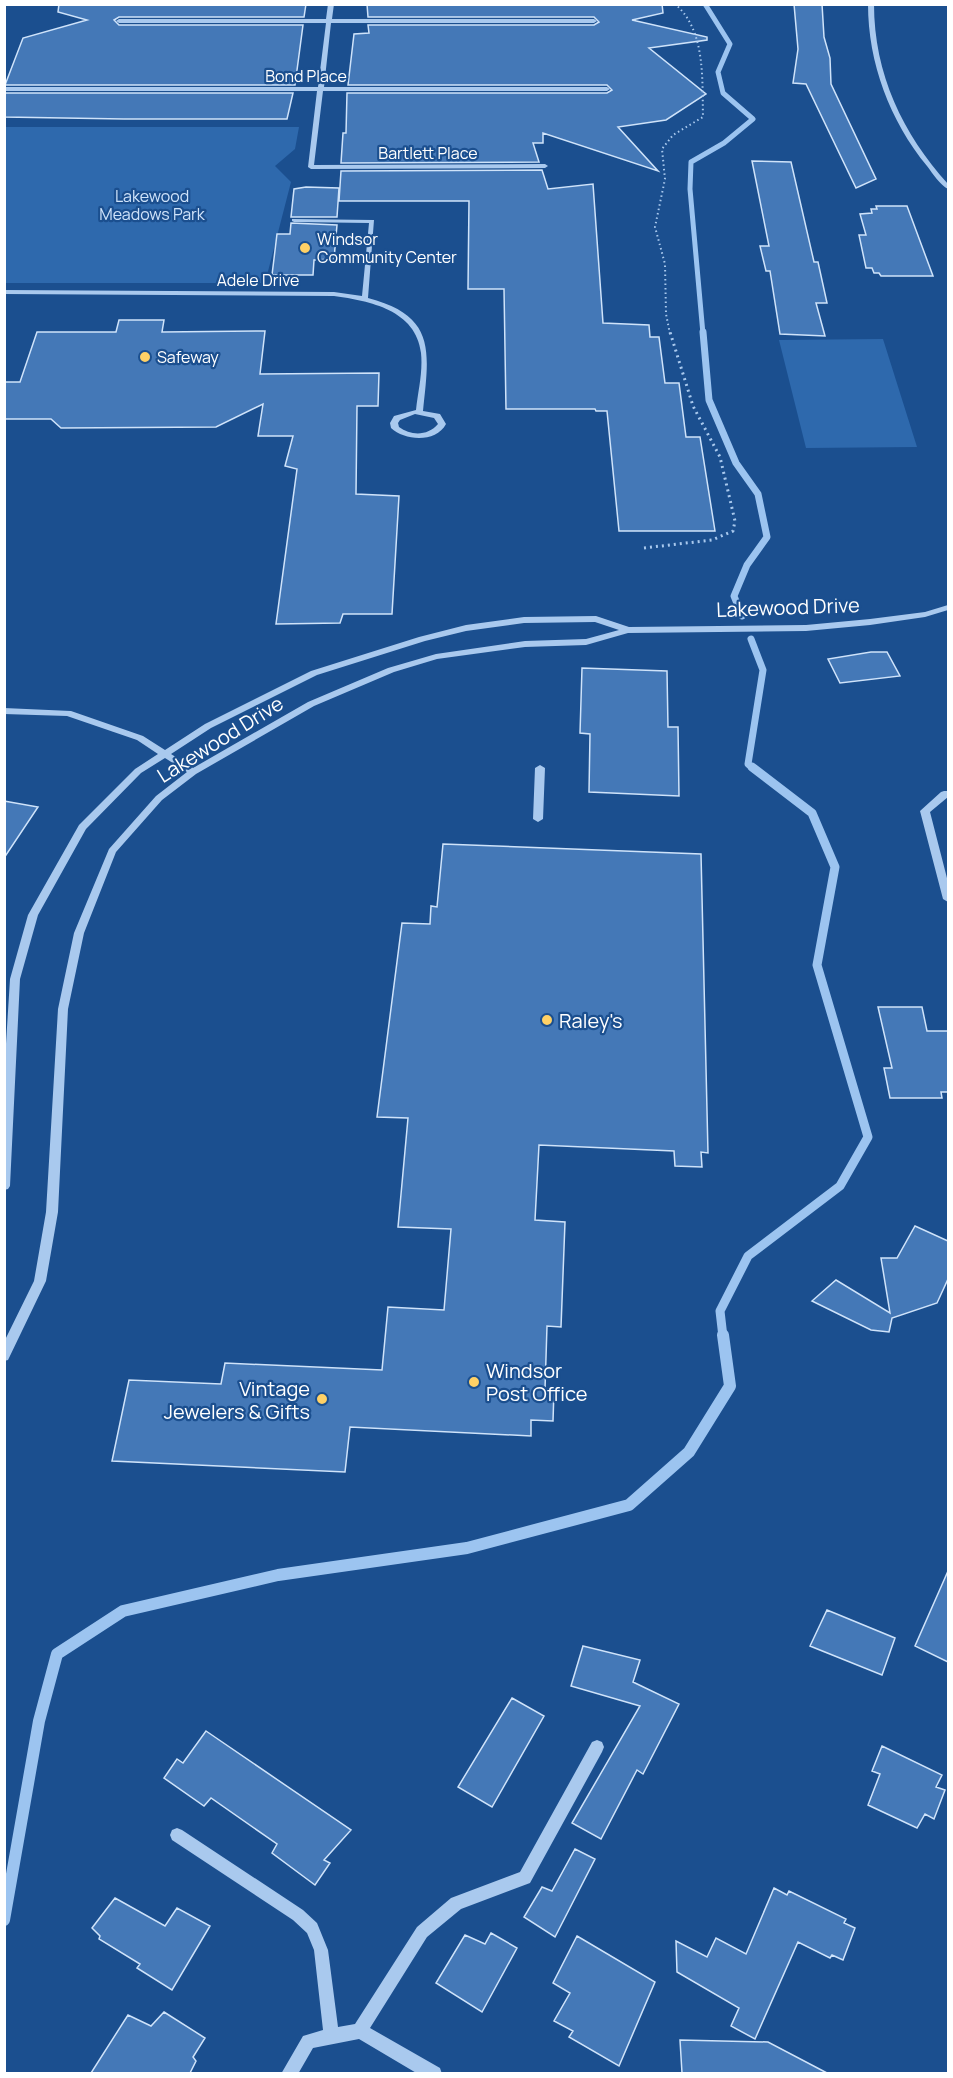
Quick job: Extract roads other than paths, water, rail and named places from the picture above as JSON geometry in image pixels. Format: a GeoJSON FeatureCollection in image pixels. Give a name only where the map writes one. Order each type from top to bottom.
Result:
{"type":"FeatureCollection","features":[{"type":"Feature","properties":{"kind":"street"},"geometry":{"type":"LineString","coordinates":[[320,89],[331,4]]}},
{"type":"Feature","properties":{"kind":"street"},"geometry":{"type":"LineString","coordinates":[[871,4],[870,21],[885,86],[909,139],[948,187]]}},
{"type":"Feature","properties":{"kind":"street"},"geometry":{"type":"LineString","coordinates":[[119,21],[594,21]]}},
{"type":"Feature","properties":{"kind":"street","name":"Bond Place"},"geometry":{"type":"LineString","coordinates":[[4,89],[607,89]]}},
{"type":"Feature","properties":{"kind":"street","name":"Bartlett Place"},"geometry":{"type":"LineString","coordinates":[[320,89],[311,167],[545,166]]}},
{"type":"Feature","properties":{"kind":"street"},"geometry":{"type":"LineString","coordinates":[[294,220],[372,221],[365,297]]}},
{"type":"Feature","properties":{"kind":"street","name":"Adele Drive"},"geometry":{"type":"LineString","coordinates":[[4,292],[334,294],[365,297],[408,318],[420,335],[424,352],[420,412]]}},
{"type":"Feature","properties":{"kind":"street"},"geometry":{"type":"LineString","coordinates":[[420,412],[437,417],[442,424],[440,428],[421,436],[405,434],[395,428],[394,423],[402,415],[420,412]]}},
{"type":"Feature","properties":{"kind":"street","name":"Lakewood Drive"},"geometry":{"type":"LineString","coordinates":[[4,1356],[40,1281],[52,1212],[63,1009],[79,933],[112,851],[159,798],[193,772],[311,704],[391,670],[436,657],[525,645],[586,642],[628,630],[806,628],[881,620],[948,608]]}},
{"type":"Feature","properties":{"kind":"street","name":"Lakewood Drive"},"geometry":{"type":"LineString","coordinates":[[4,1186],[15,979],[33,915],[82,827],[138,771],[208,726],[314,673],[422,639],[466,628],[524,620],[596,619],[628,630]]}},
{"type":"Feature","properties":{"kind":"street"},"geometry":{"type":"LineString","coordinates":[[4,711],[68,713],[140,738],[193,772]]}},
{"type":"Feature","properties":{"kind":"street"},"geometry":{"type":"LineString","coordinates":[[538,819],[540,768]]}},
{"type":"Feature","properties":{"kind":"street"},"geometry":{"type":"LineString","coordinates":[[948,794],[944,794],[926,812],[948,899]]}},
{"type":"Feature","properties":{"kind":"street"},"geometry":{"type":"LineString","coordinates":[[360,2031],[422,1932],[456,1903],[525,1878],[597,1747]]}},
{"type":"Feature","properties":{"kind":"street"},"geometry":{"type":"LineString","coordinates":[[177,1835],[298,1915],[312,1928],[321,1950],[332,2037]]}},
{"type":"Feature","properties":{"kind":"street"},"geometry":{"type":"LineString","coordinates":[[289,2073],[308,2041],[360,2031],[434,2073]]}},
{"type":"Feature","properties":{"kind":"waterway"},"geometry":{"type":"LineString","coordinates":[[703,334],[690,189],[691,162],[724,143],[753,119],[723,93],[718,72],[730,44],[705,4]]}},
{"type":"Feature","properties":{"kind":"waterway"},"geometry":{"type":"LineString","coordinates":[[703,332],[709,400],[736,463],[758,494],[767,537],[747,565],[734,596],[742,616]]}},
{"type":"Feature","properties":{"kind":"waterway"},"geometry":{"type":"LineString","coordinates":[[751,639],[763,670],[748,764],[754,769]]}},
{"type":"Feature","properties":{"kind":"waterway"},"geometry":{"type":"LineString","coordinates":[[723,1337],[720,1311],[748,1256],[840,1186],[868,1137],[817,965],[835,867],[812,813],[752,767]]}},
{"type":"Feature","properties":{"kind":"waterway"},"geometry":{"type":"LineString","coordinates":[[4,1920],[39,1721],[57,1654],[123,1611],[278,1575],[467,1548],[629,1505],[689,1452],[730,1386],[723,1335]]}},
{"type":"Feature","properties":{"kind":"place","name":"Windsor Community Center"},"geometry":{"type":"Point","coordinates":[305,248]}},
{"type":"Feature","properties":{"kind":"place","name":"Safeway"},"geometry":{"type":"Point","coordinates":[145,357]}},
{"type":"Feature","properties":{"kind":"place","name":"Raley's"},"geometry":{"type":"Point","coordinates":[547,1020]}},
{"type":"Feature","properties":{"kind":"place","name":"Windsor Post Office"},"geometry":{"type":"Point","coordinates":[474,1382]}},
{"type":"Feature","properties":{"kind":"place","name":"Vintage Jewelers & Gifts"},"geometry":{"type":"Point","coordinates":[322,1399]}},
{"type":"Feature","properties":{"kind":"park label","name":"Lakewood Meadows Park"},"geometry":{"type":"Point","coordinates":[152,205]}}]}
